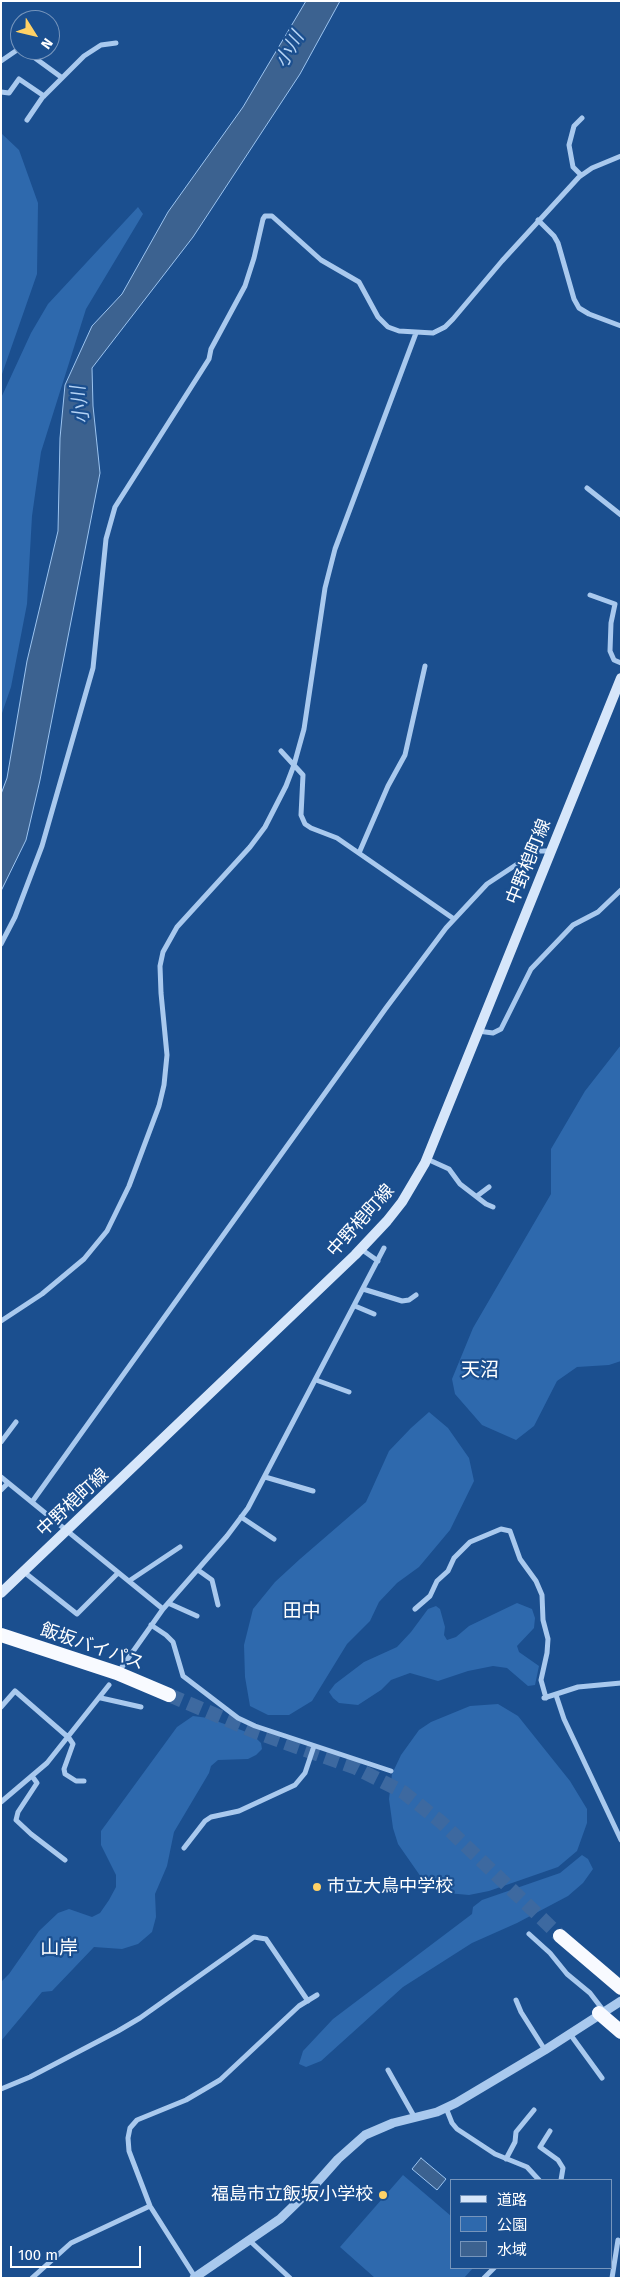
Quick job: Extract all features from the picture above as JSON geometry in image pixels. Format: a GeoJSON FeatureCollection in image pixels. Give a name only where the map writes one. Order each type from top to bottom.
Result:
{"type":"FeatureCollection","features":[{"type":"Feature","properties":{"kind":"highway","name":"飯坂バイパス"},"geometry":{"type":"LineString","coordinates":[[1,1635],[117,1673],[169,1695]]}},
{"type":"Feature","properties":{"kind":"highway"},"geometry":{"type":"LineString","coordinates":[[560,1936],[621,1988]]}},
{"type":"Feature","properties":{"kind":"highway"},"geometry":{"type":"LineString","coordinates":[[605,2009],[621,2032]]}},
{"type":"Feature","properties":{"kind":"main road","name":"中野梍町線"},"geometry":{"type":"LineString","coordinates":[[1,1594],[361,1249],[388,1221],[402,1202],[416,1181],[426,1158],[621,678]]}},
{"type":"Feature","properties":{"kind":"street"},"geometry":{"type":"LineString","coordinates":[[27,120],[44,96],[61,77],[92,50],[101,45],[116,43]]}},
{"type":"Feature","properties":{"kind":"street"},"geometry":{"type":"LineString","coordinates":[[38,60],[61,77]]}},
{"type":"Feature","properties":{"kind":"street"},"geometry":{"type":"LineString","coordinates":[[1,92],[9,93],[19,79],[44,96]]}},
{"type":"Feature","properties":{"kind":"street"},"geometry":{"type":"LineString","coordinates":[[581,175],[573,166],[570,145],[574,126],[582,118]]}},
{"type":"Feature","properties":{"kind":"street"},"geometry":{"type":"LineString","coordinates":[[1,944],[15,917],[42,846],[93,668],[106,539],[111,516],[121,495],[209,359],[211,349],[245,286],[265,216],[272,216],[321,260],[358,282],[384,325],[393,330],[433,334],[445,328],[538,220],[581,175],[592,168],[621,156]]}},
{"type":"Feature","properties":{"kind":"street"},"geometry":{"type":"LineString","coordinates":[[538,220],[554,236],[558,243],[574,298],[580,308],[589,314],[621,326]]}},
{"type":"Feature","properties":{"kind":"street"},"geometry":{"type":"LineString","coordinates":[[1,1321],[42,1294],[84,1259],[107,1231],[120,1208],[159,1106],[164,1085],[167,1055],[160,993],[160,966],[163,952],[177,927],[232,868],[265,827],[286,786],[304,729],[325,588],[335,549],[416,333]]}},
{"type":"Feature","properties":{"kind":"street"},"geometry":{"type":"LineString","coordinates":[[587,488],[621,515]]}},
{"type":"Feature","properties":{"kind":"street"},"geometry":{"type":"LineString","coordinates":[[590,595],[615,604],[611,623],[610,651],[614,660],[621,663]]}},
{"type":"Feature","properties":{"kind":"street"},"geometry":{"type":"LineString","coordinates":[[359,853],[388,786],[405,755],[424,666]]}},
{"type":"Feature","properties":{"kind":"street"},"geometry":{"type":"LineString","coordinates":[[281,751],[303,776],[301,815],[303,821],[311,828],[337,838],[454,919]]}},
{"type":"Feature","properties":{"kind":"street"},"geometry":{"type":"LineString","coordinates":[[32,1502],[386,1008],[454,919],[487,884],[537,851],[551,851]]}},
{"type":"Feature","properties":{"kind":"street"},"geometry":{"type":"LineString","coordinates":[[478,1031],[493,1033],[501,1029],[531,969],[573,924],[598,912],[621,890]]}},
{"type":"Feature","properties":{"kind":"street"},"geometry":{"type":"LineString","coordinates":[[426,1158],[450,1169],[460,1184],[494,1207]]}},
{"type":"Feature","properties":{"kind":"street"},"geometry":{"type":"LineString","coordinates":[[477,1196],[489,1187]]}},
{"type":"Feature","properties":{"kind":"street"},"geometry":{"type":"LineString","coordinates":[[122,1667],[163,1609],[241,1517],[316,1380],[384,1248]]}},
{"type":"Feature","properties":{"kind":"street"},"geometry":{"type":"LineString","coordinates":[[361,1249],[378,1261]]}},
{"type":"Feature","properties":{"kind":"street"},"geometry":{"type":"LineString","coordinates":[[363,1290],[402,1301],[409,1300],[416,1295]]}},
{"type":"Feature","properties":{"kind":"street"},"geometry":{"type":"LineString","coordinates":[[355,1306],[374,1314]]}},
{"type":"Feature","properties":{"kind":"street"},"geometry":{"type":"LineString","coordinates":[[316,1380],[349,1392]]}},
{"type":"Feature","properties":{"kind":"street"},"geometry":{"type":"LineString","coordinates":[[1,1442],[16,1422]]}},
{"type":"Feature","properties":{"kind":"street"},"geometry":{"type":"LineString","coordinates":[[1,1477],[163,1609]]}},
{"type":"Feature","properties":{"kind":"street"},"geometry":{"type":"LineString","coordinates":[[264,1477],[313,1490]]}},
{"type":"Feature","properties":{"kind":"street"},"geometry":{"type":"LineString","coordinates":[[1,1490],[8,1483]]}},
{"type":"Feature","properties":{"kind":"street"},"geometry":{"type":"LineString","coordinates":[[241,1517],[274,1539]]}},
{"type":"Feature","properties":{"kind":"street"},"geometry":{"type":"LineString","coordinates":[[415,1609],[430,1596],[437,1581],[448,1571],[454,1558],[470,1542],[504,1528],[510,1531],[520,1559],[536,1581],[542,1595],[543,1620],[548,1639],[548,1654],[541,1680],[545,1698],[578,1687],[621,1683]]}},
{"type":"Feature","properties":{"kind":"street"},"geometry":{"type":"LineString","coordinates":[[129,1582],[180,1547]]}},
{"type":"Feature","properties":{"kind":"street"},"geometry":{"type":"LineString","coordinates":[[198,1570],[212,1580],[218,1605]]}},
{"type":"Feature","properties":{"kind":"street"},"geometry":{"type":"LineString","coordinates":[[24,1572],[77,1614],[118,1573]]}},
{"type":"Feature","properties":{"kind":"street"},"geometry":{"type":"LineString","coordinates":[[168,1604],[197,1616]]}},
{"type":"Feature","properties":{"kind":"street"},"geometry":{"type":"LineString","coordinates":[[151,1625],[173,1642],[184,1676],[238,1718],[390,1771]]}},
{"type":"Feature","properties":{"kind":"street"},"geometry":{"type":"LineString","coordinates":[[1,1802],[42,1768],[69,1738],[110,1685]]}},
{"type":"Feature","properties":{"kind":"street"},"geometry":{"type":"LineString","coordinates":[[1,1707],[15,1691],[69,1738],[74,1744],[64,1770],[65,1774],[76,1781],[84,1781]]}},
{"type":"Feature","properties":{"kind":"street"},"geometry":{"type":"LineString","coordinates":[[556,1695],[564,1719],[621,1840]]}},
{"type":"Feature","properties":{"kind":"street"},"geometry":{"type":"LineString","coordinates":[[101,1698],[141,1708]]}},
{"type":"Feature","properties":{"kind":"street"},"geometry":{"type":"LineString","coordinates":[[184,1848],[205,1822],[212,1817],[239,1811],[296,1784],[305,1774],[314,1746]]}},
{"type":"Feature","properties":{"kind":"street"},"geometry":{"type":"LineString","coordinates":[[32,1776],[36,1783],[18,1812],[16,1820],[65,1860]]}},
{"type":"Feature","properties":{"kind":"street"},"geometry":{"type":"LineString","coordinates":[[529,1934],[550,1953],[567,1974],[590,1993],[605,2009]]}},
{"type":"Feature","properties":{"kind":"street"},"geometry":{"type":"LineString","coordinates":[[1,2089],[30,2078],[140,2018],[254,1937],[266,1939],[308,2001]]}},
{"type":"Feature","properties":{"kind":"street"},"geometry":{"type":"LineString","coordinates":[[317,1995],[299,2006],[220,2080],[199,2094],[137,2120],[132,2124],[128,2138],[129,2151],[150,2206],[194,2277],[280,2219],[354,2143],[365,2135],[393,2123],[446,2108],[545,2050],[621,2000]]}},
{"type":"Feature","properties":{"kind":"street"},"geometry":{"type":"LineString","coordinates":[[516,2000],[521,2012],[545,2050]]}},
{"type":"Feature","properties":{"kind":"street"},"geometry":{"type":"LineString","coordinates":[[570,2033],[602,2078]]}},
{"type":"Feature","properties":{"kind":"street"},"geometry":{"type":"LineString","coordinates":[[388,2070],[416,2118]]}},
{"type":"Feature","properties":{"kind":"street"},"geometry":{"type":"LineString","coordinates":[[446,2108],[452,2124],[457,2129],[506,2159],[527,2167],[538,2179]]}},
{"type":"Feature","properties":{"kind":"street"},"geometry":{"type":"LineString","coordinates":[[506,2159],[515,2142],[516,2132],[534,2110]]}},
{"type":"Feature","properties":{"kind":"street"},"geometry":{"type":"LineString","coordinates":[[550,2132],[540,2147],[558,2160],[563,2168],[561,2179]]}},
{"type":"Feature","properties":{"kind":"street"},"geometry":{"type":"LineString","coordinates":[[32,2278],[77,2240],[150,2206]]}},
{"type":"Feature","properties":{"kind":"street"},"geometry":{"type":"LineString","coordinates":[[612,2278],[613,2256],[620,2240]]}},
{"type":"Feature","properties":{"kind":"street"},"geometry":{"type":"LineString","coordinates":[[250,2241],[290,2278]]}},
{"type":"Feature","properties":{"kind":"street"},"geometry":{"type":"LineString","coordinates":[[484,2278],[493,2269]]}},
{"type":"Feature","properties":{"kind":"green space"},"geometry":{"type":"Polygon","coordinates":[[[1,133],[19,150],[38,203],[37,274],[1,377],[1,133]]]}},
{"type":"Feature","properties":{"kind":"green space"},"geometry":{"type":"Polygon","coordinates":[[[138,207],[143,214],[86,309],[41,452],[32,516],[27,604],[11,687],[1,716],[1,398],[31,333],[48,304],[138,207]]]}},
{"type":"Feature","properties":{"kind":"green space"},"geometry":{"type":"Polygon","coordinates":[[[621,1045],[621,1361],[609,1365],[577,1367],[557,1381],[534,1426],[516,1440],[482,1425],[455,1394],[452,1379],[473,1328],[551,1194],[551,1149],[585,1091],[621,1045]]]}},
{"type":"Feature","properties":{"kind":"green space"},"geometry":{"type":"Polygon","coordinates":[[[429,1412],[448,1428],[469,1458],[474,1481],[450,1530],[419,1567],[397,1583],[379,1602],[370,1621],[347,1644],[312,1701],[289,1715],[268,1715],[250,1706],[245,1677],[244,1645],[253,1609],[275,1582],[366,1502],[389,1451],[429,1412]]]}},
{"type":"Feature","properties":{"kind":"green space"},"geometry":{"type":"Polygon","coordinates":[[[517,1603],[532,1609],[535,1618],[534,1628],[517,1646],[519,1652],[539,1666],[535,1685],[528,1686],[507,1668],[493,1666],[468,1671],[438,1681],[410,1673],[391,1680],[381,1690],[358,1705],[339,1703],[329,1692],[335,1684],[364,1662],[397,1647],[428,1609],[436,1606],[440,1609],[445,1627],[444,1635],[447,1640],[456,1637],[469,1626],[517,1603]]]}},
{"type":"Feature","properties":{"kind":"green space"},"geometry":{"type":"Polygon","coordinates":[[[498,1704],[518,1716],[570,1781],[587,1809],[587,1823],[577,1851],[558,1867],[489,1891],[469,1895],[447,1893],[421,1877],[398,1844],[393,1828],[389,1799],[392,1774],[401,1755],[419,1730],[431,1722],[470,1706],[498,1704]]]}},
{"type":"Feature","properties":{"kind":"green space"},"geometry":{"type":"Polygon","coordinates":[[[193,1716],[208,1718],[252,1734],[261,1743],[262,1749],[248,1759],[218,1760],[211,1766],[209,1773],[174,1832],[167,1866],[155,1894],[156,1917],[152,1932],[138,1944],[122,1949],[94,1947],[52,1991],[42,1992],[1,2041],[1,1982],[9,1974],[39,1931],[58,1913],[69,1909],[92,1917],[100,1913],[116,1887],[116,1875],[101,1845],[101,1831],[177,1727],[193,1716]]]}},
{"type":"Feature","properties":{"kind":"green space"},"geometry":{"type":"Polygon","coordinates":[[[582,1855],[588,1859],[593,1869],[583,1883],[568,1896],[517,1923],[472,1943],[403,1987],[321,2061],[306,2067],[299,2064],[303,2051],[333,2019],[472,1914],[473,1907],[482,1900],[560,1873],[582,1855]]]}},
{"type":"Feature","properties":{"kind":"green space"},"geometry":{"type":"Polygon","coordinates":[[[403,2175],[450,2215],[450,2269],[472,2269],[464,2278],[375,2278],[340,2247],[403,2175]]]}},
{"type":"Feature","properties":{"kind":"water","name":"小川"},"geometry":{"type":"Polygon","coordinates":[[[306,1],[340,1],[300,74],[193,237],[92,368],[93,406],[100,473],[40,780],[26,840],[1,891],[1,794],[7,778],[27,661],[58,531],[60,438],[65,385],[92,326],[122,294],[168,212],[243,107],[306,1]]]}},
{"type":"Feature","properties":{"kind":"water"},"geometry":{"type":"Polygon","coordinates":[[[421,2158],[446,2179],[437,2190],[412,2169],[421,2158]]]}},
{"type":"Feature","properties":{"kind":"tunnel"},"geometry":{"type":"LineString","coordinates":[[169,1695],[258,1733],[356,1768],[403,1792],[441,1822],[560,1936]]}},
{"type":"Feature","properties":{"kind":"place","name":"市立大鳥中学校"},"geometry":{"type":"Point","coordinates":[317,1887]}},
{"type":"Feature","properties":{"kind":"place","name":"福島市立飯坂小学校"},"geometry":{"type":"Point","coordinates":[383,2195]}},
{"type":"Feature","properties":{"kind":"district","name":"天沼"},"geometry":{"type":"Point","coordinates":[480,1371]}},
{"type":"Feature","properties":{"kind":"district","name":"田中"},"geometry":{"type":"Point","coordinates":[302,1612]}},
{"type":"Feature","properties":{"kind":"district","name":"山岸"},"geometry":{"type":"Point","coordinates":[59,1949]}}]}
